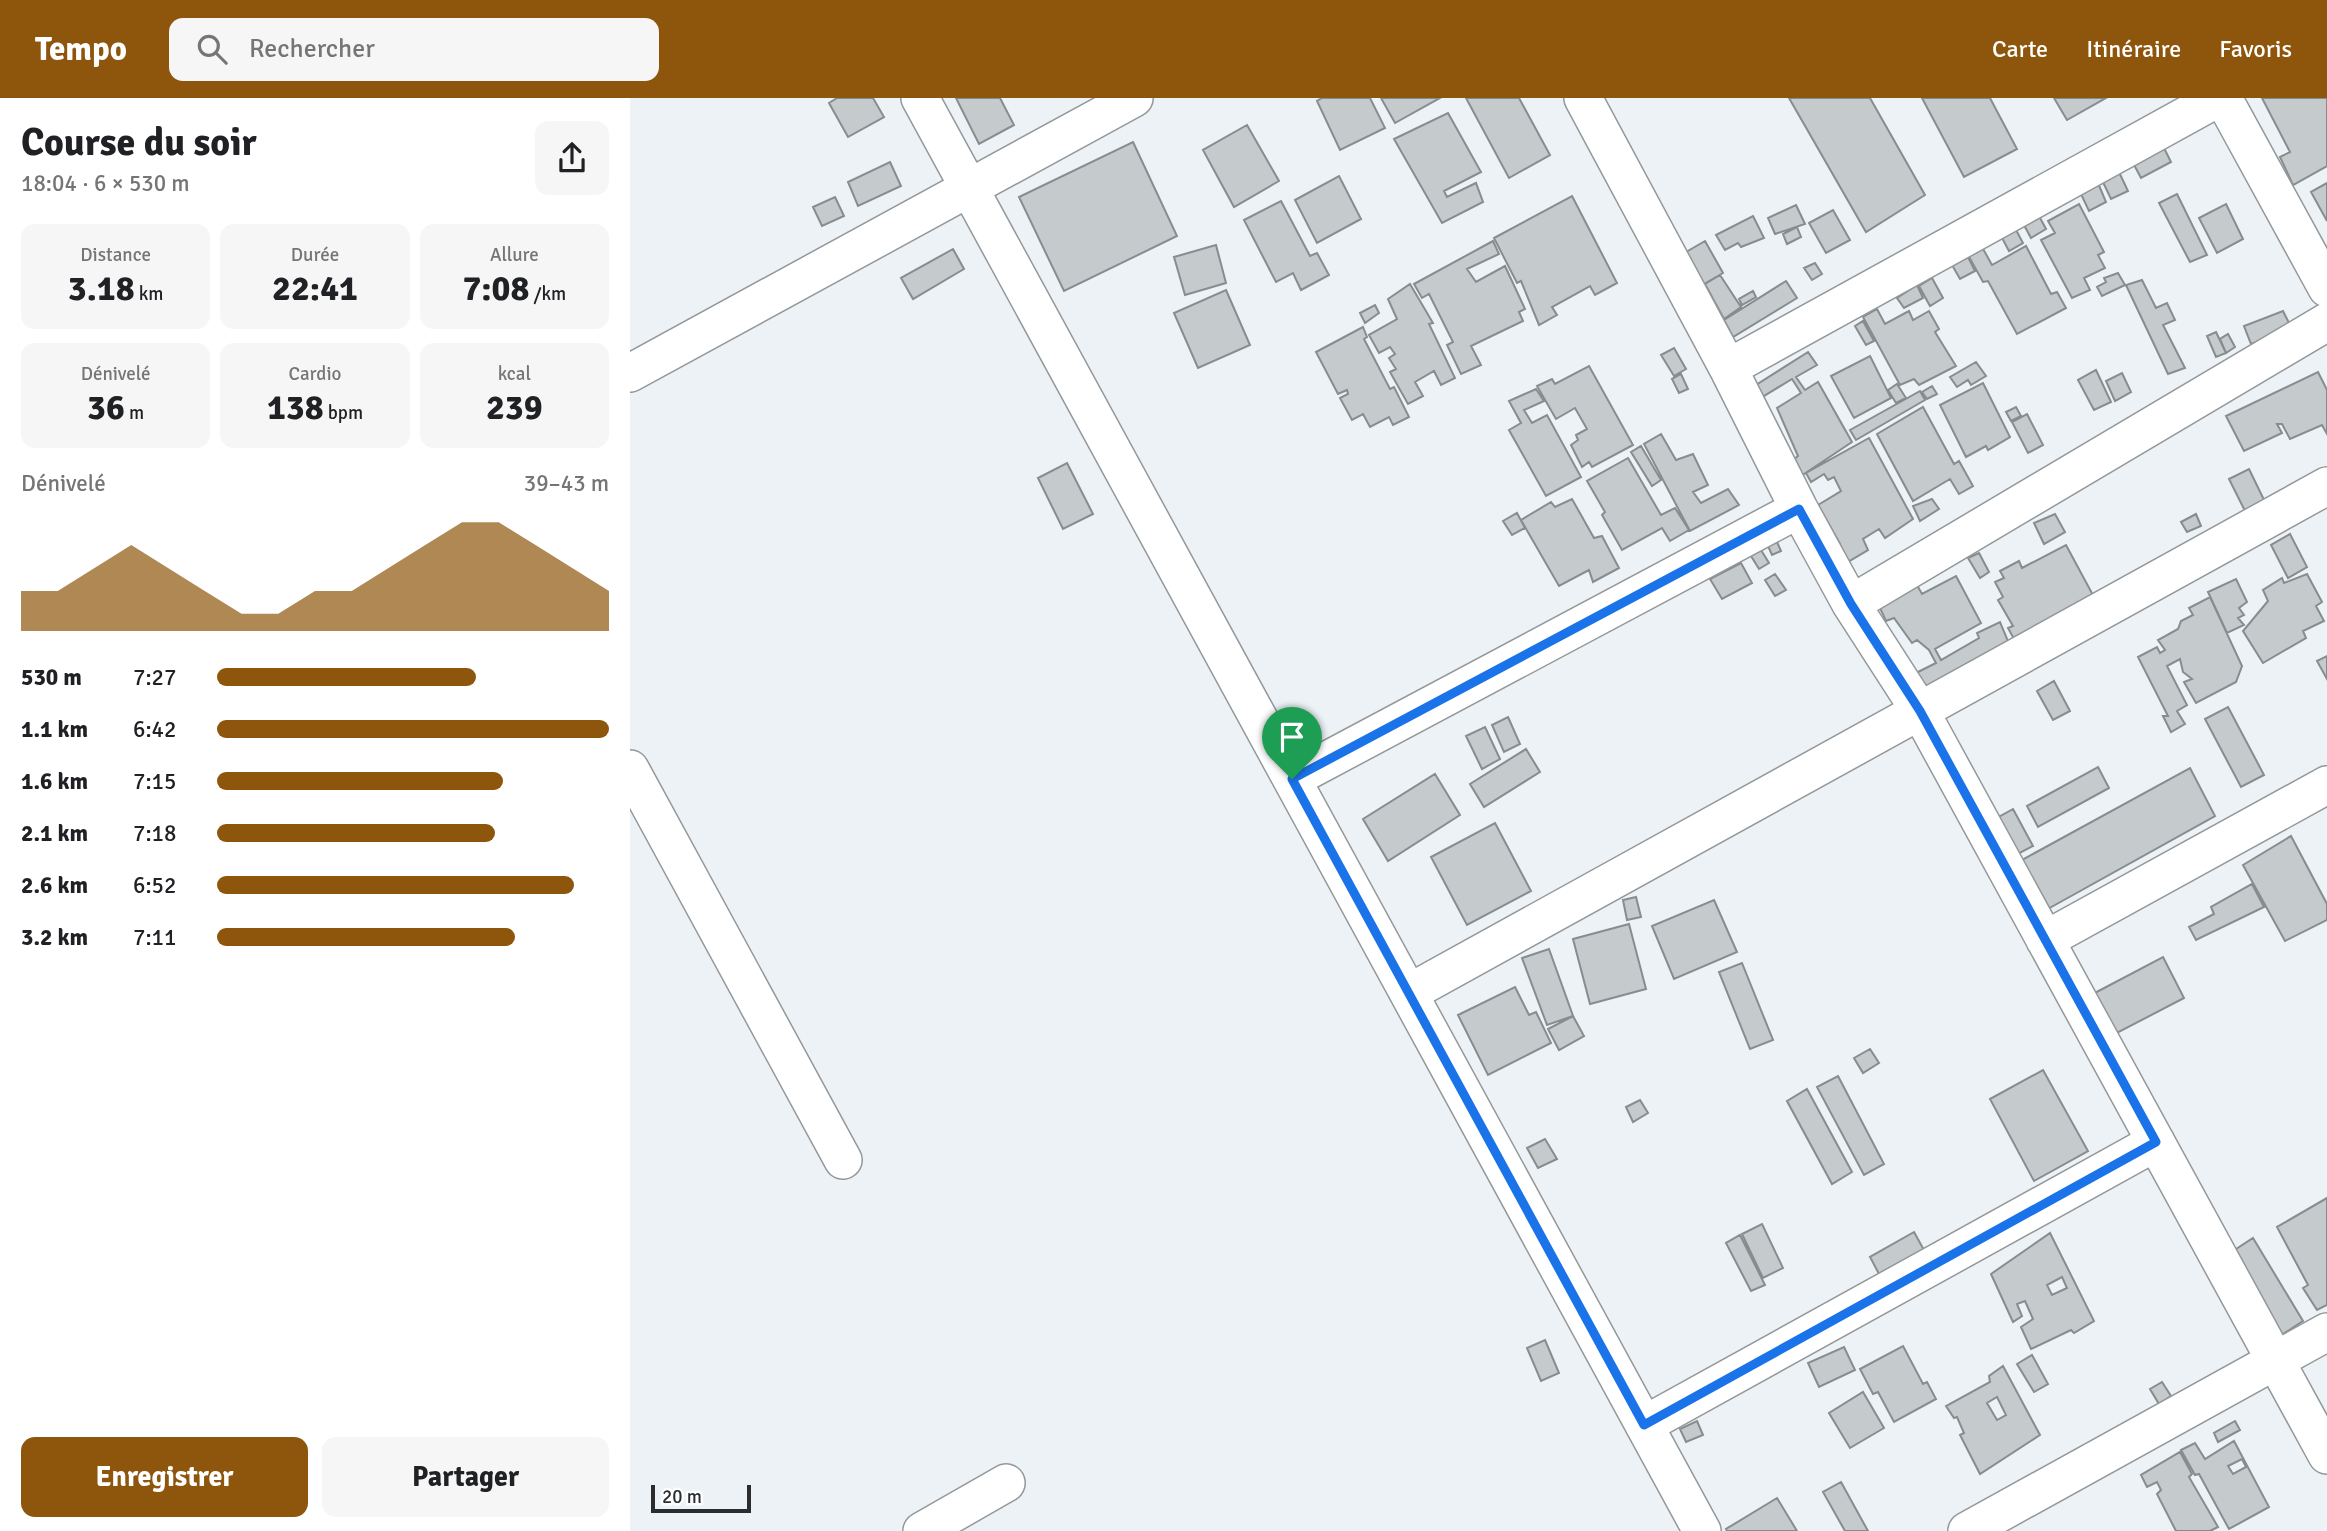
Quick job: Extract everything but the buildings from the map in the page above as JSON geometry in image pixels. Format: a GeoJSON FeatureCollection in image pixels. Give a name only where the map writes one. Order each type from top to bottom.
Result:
{"type":"FeatureCollection","features":[{"type":"Feature","properties":{"kind":"street"},"geometry":{"type":"LineString","coordinates":[[920,98],[1703,1531]]}},
{"type":"Feature","properties":{"kind":"street"},"geometry":{"type":"LineString","coordinates":[[630,373],[1133,98]]}},
{"type":"Feature","properties":{"kind":"street"},"geometry":{"type":"LineString","coordinates":[[1583,98],[1851,604],[1920,711],[2327,1455]]}},
{"type":"Feature","properties":{"kind":"street"},"geometry":{"type":"LineString","coordinates":[[1728,368],[2218,98]]}},
{"type":"Feature","properties":{"kind":"street"},"geometry":{"type":"LineString","coordinates":[[2224,98],[2327,288]]}},
{"type":"Feature","properties":{"kind":"street"},"geometry":{"type":"LineString","coordinates":[[1851,604],[2327,322]]}},
{"type":"Feature","properties":{"kind":"street"},"geometry":{"type":"LineString","coordinates":[[1409,993],[2327,486]]}},
{"type":"Feature","properties":{"kind":"street"},"geometry":{"type":"LineString","coordinates":[[1292,779],[1799,509]]}},
{"type":"Feature","properties":{"kind":"street"},"geometry":{"type":"LineString","coordinates":[[630,768],[643,823],[843,1160]]}},
{"type":"Feature","properties":{"kind":"street"},"geometry":{"type":"LineString","coordinates":[[2045,940],[2327,785]]}},
{"type":"Feature","properties":{"kind":"street"},"geometry":{"type":"LineString","coordinates":[[1644,1425],[2156,1142]]}},
{"type":"Feature","properties":{"kind":"street"},"geometry":{"type":"LineString","coordinates":[[1967,1531],[2327,1332]]}},
{"type":"Feature","properties":{"kind":"street"},"geometry":{"type":"LineString","coordinates":[[922,1531],[1006,1483]]}},
{"type":"Feature","properties":{"kind":"route"},"geometry":{"type":"LineString","coordinates":[[1799,509],[1851,604],[1920,711],[2156,1142],[1644,1425],[1292,779],[1799,509]]}}]}
